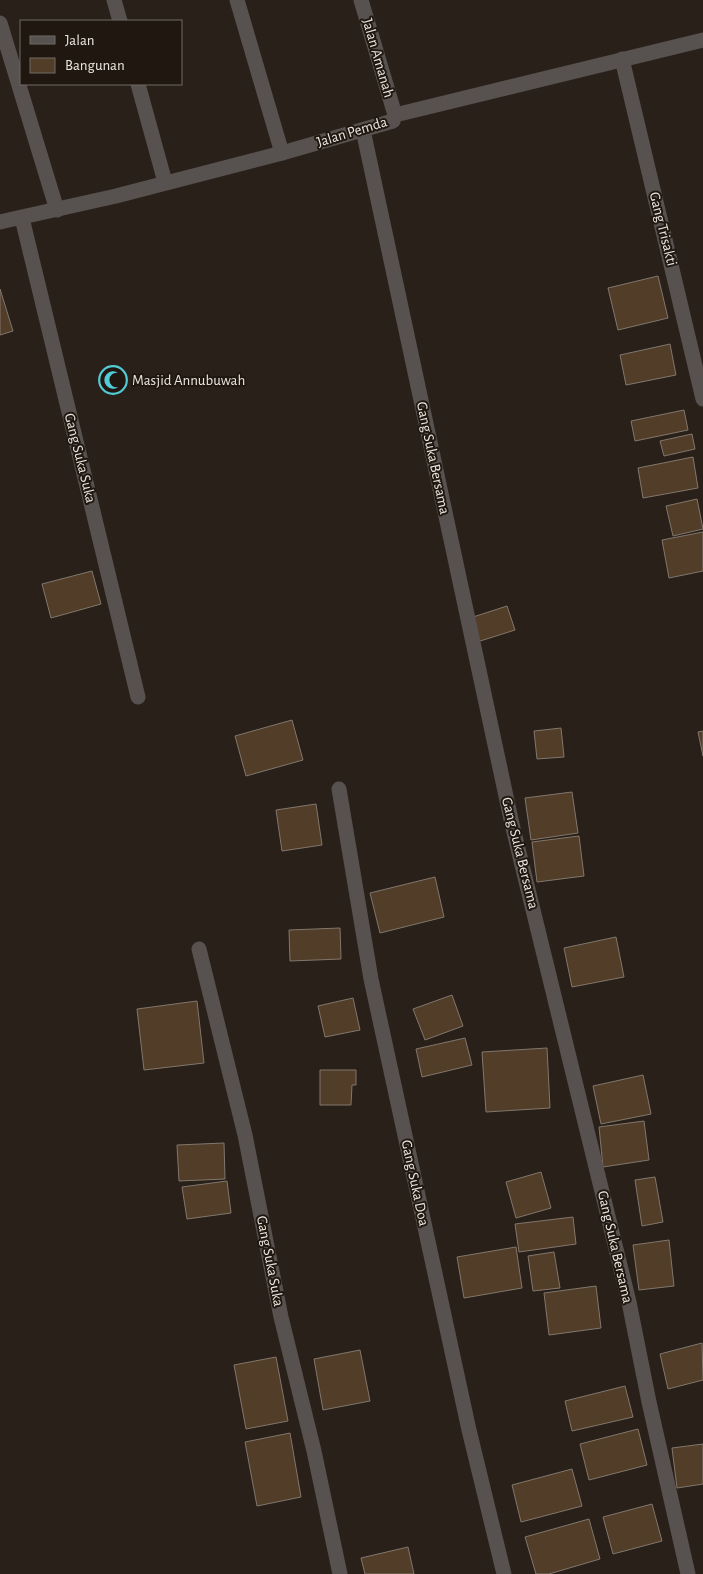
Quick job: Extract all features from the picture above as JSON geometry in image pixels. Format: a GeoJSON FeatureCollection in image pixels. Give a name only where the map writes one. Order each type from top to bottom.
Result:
{"type":"FeatureCollection","features":[{"type":"Feature","properties":{"kind":"street"},"geometry":{"type":"LineString","coordinates":[[114,0],[120,20]]}},
{"type":"Feature","properties":{"kind":"street"},"geometry":{"type":"LineString","coordinates":[[237,0],[282,153]]}},
{"type":"Feature","properties":{"kind":"street","name":"Jalan Amanah"},"geometry":{"type":"LineString","coordinates":[[361,0],[395,115]]}},
{"type":"Feature","properties":{"kind":"street"},"geometry":{"type":"LineString","coordinates":[[0,22],[57,210]]}},
{"type":"Feature","properties":{"kind":"street","name":"Jalan Pemda"},"geometry":{"type":"LineString","coordinates":[[0,222],[57,210],[282,153],[393,120],[395,115],[703,40]]}},
{"type":"Feature","properties":{"kind":"street","name":"Gang Trisakti"},"geometry":{"type":"LineString","coordinates":[[622,60],[703,398]]}},
{"type":"Feature","properties":{"kind":"street"},"geometry":{"type":"LineString","coordinates":[[138,85],[166,182]]}},
{"type":"Feature","properties":{"kind":"street","name":"Gang Suka Bersama"},"geometry":{"type":"LineString","coordinates":[[363,130],[510,815],[629,1302],[649,1402],[688,1574]]}},
{"type":"Feature","properties":{"kind":"street","name":"Gang Suka Suka"},"geometry":{"type":"LineString","coordinates":[[22,218],[138,697]]}},
{"type":"Feature","properties":{"kind":"street","name":"Gang Suka Doa"},"geometry":{"type":"LineString","coordinates":[[339,789],[371,980],[467,1420],[504,1574]]}},
{"type":"Feature","properties":{"kind":"street","name":"Gang Suka Suka"},"geometry":{"type":"LineString","coordinates":[[200,949],[245,1135],[281,1317],[314,1451],[340,1574]]}},
{"type":"Feature","properties":{"kind":"building"},"geometry":{"type":"Polygon","coordinates":[[[658,276],[668,318],[618,330],[608,288],[658,276]]]}},
{"type":"Feature","properties":{"kind":"building"},"geometry":{"type":"Polygon","coordinates":[[[0,289],[13,331],[0,335],[0,289]]]}},
{"type":"Feature","properties":{"kind":"building"},"geometry":{"type":"Polygon","coordinates":[[[670,344],[676,375],[626,385],[620,355],[670,344]]]}},
{"type":"Feature","properties":{"kind":"building"},"geometry":{"type":"Polygon","coordinates":[[[684,410],[688,430],[635,441],[631,421],[684,410]]]}},
{"type":"Feature","properties":{"kind":"building"},"geometry":{"type":"Polygon","coordinates":[[[692,434],[695,449],[664,456],[660,441],[692,434]]]}},
{"type":"Feature","properties":{"kind":"building"},"geometry":{"type":"Polygon","coordinates":[[[693,457],[698,488],[643,498],[638,468],[693,457]]]}},
{"type":"Feature","properties":{"kind":"building"},"geometry":{"type":"Polygon","coordinates":[[[697,499],[703,529],[673,536],[666,506],[697,499]]]}},
{"type":"Feature","properties":{"kind":"building"},"geometry":{"type":"Polygon","coordinates":[[[703,532],[703,571],[669,578],[662,540],[703,532]]]}},
{"type":"Feature","properties":{"kind":"building"},"geometry":{"type":"Polygon","coordinates":[[[92,571],[101,604],[51,618],[42,584],[92,571]]]}},
{"type":"Feature","properties":{"kind":"building"},"geometry":{"type":"Polygon","coordinates":[[[507,606],[515,630],[477,642],[470,618],[507,606]]]}},
{"type":"Feature","properties":{"kind":"building"},"geometry":{"type":"Polygon","coordinates":[[[292,720],[303,760],[246,776],[235,736],[292,720]]]}},
{"type":"Feature","properties":{"kind":"building"},"geometry":{"type":"Polygon","coordinates":[[[561,728],[564,757],[537,759],[534,731],[561,728]]]}},
{"type":"Feature","properties":{"kind":"building"},"geometry":{"type":"Polygon","coordinates":[[[703,731],[703,756],[698,732],[703,731]]]}},
{"type":"Feature","properties":{"kind":"building"},"geometry":{"type":"Polygon","coordinates":[[[572,792],[578,833],[531,840],[525,798],[572,792]]]}},
{"type":"Feature","properties":{"kind":"building"},"geometry":{"type":"Polygon","coordinates":[[[316,804],[322,845],[282,851],[276,810],[316,804]]]}},
{"type":"Feature","properties":{"kind":"building"},"geometry":{"type":"Polygon","coordinates":[[[579,836],[584,876],[537,882],[532,842],[579,836]]]}},
{"type":"Feature","properties":{"kind":"building"},"geometry":{"type":"Polygon","coordinates":[[[435,877],[444,917],[380,933],[370,893],[435,877]]]}},
{"type":"Feature","properties":{"kind":"building"},"geometry":{"type":"Polygon","coordinates":[[[340,928],[341,959],[290,961],[289,930],[340,928]]]}},
{"type":"Feature","properties":{"kind":"building"},"geometry":{"type":"Polygon","coordinates":[[[616,937],[624,977],[572,987],[564,948],[616,937]]]}},
{"type":"Feature","properties":{"kind":"building"},"geometry":{"type":"Polygon","coordinates":[[[452,995],[463,1026],[425,1040],[413,1009],[452,995]]]}},
{"type":"Feature","properties":{"kind":"building"},"geometry":{"type":"Polygon","coordinates":[[[353,998],[360,1030],[325,1037],[318,1006],[353,998]]]}},
{"type":"Feature","properties":{"kind":"building"},"geometry":{"type":"Polygon","coordinates":[[[197,1001],[204,1063],[144,1070],[137,1009],[197,1001]]]}},
{"type":"Feature","properties":{"kind":"building"},"geometry":{"type":"Polygon","coordinates":[[[465,1038],[472,1065],[422,1077],[416,1049],[465,1038]]]}},
{"type":"Feature","properties":{"kind":"building"},"geometry":{"type":"Polygon","coordinates":[[[547,1048],[550,1108],[486,1112],[482,1052],[547,1048]]]}},
{"type":"Feature","properties":{"kind":"building"},"geometry":{"type":"Polygon","coordinates":[[[320,1070],[356,1070],[356,1085],[352,1085],[351,1105],[320,1105],[320,1070]]]}},
{"type":"Feature","properties":{"kind":"building"},"geometry":{"type":"Polygon","coordinates":[[[643,1075],[651,1114],[601,1124],[593,1086],[643,1075]]]}},
{"type":"Feature","properties":{"kind":"building"},"geometry":{"type":"Polygon","coordinates":[[[644,1121],[649,1160],[603,1167],[599,1127],[644,1121]]]}},
{"type":"Feature","properties":{"kind":"building"},"geometry":{"type":"Polygon","coordinates":[[[224,1143],[225,1179],[179,1181],[177,1145],[224,1143]]]}},
{"type":"Feature","properties":{"kind":"building"},"geometry":{"type":"Polygon","coordinates":[[[541,1172],[551,1208],[516,1218],[506,1182],[541,1172]]]}},
{"type":"Feature","properties":{"kind":"building"},"geometry":{"type":"Polygon","coordinates":[[[655,1177],[663,1222],[642,1226],[635,1180],[655,1177]]]}},
{"type":"Feature","properties":{"kind":"building"},"geometry":{"type":"Polygon","coordinates":[[[227,1181],[231,1213],[187,1219],[182,1187],[227,1181]]]}},
{"type":"Feature","properties":{"kind":"building"},"geometry":{"type":"Polygon","coordinates":[[[573,1217],[576,1244],[519,1252],[515,1224],[573,1217]]]}},
{"type":"Feature","properties":{"kind":"building"},"geometry":{"type":"Polygon","coordinates":[[[669,1240],[674,1286],[639,1290],[633,1245],[669,1240]]]}},
{"type":"Feature","properties":{"kind":"building"},"geometry":{"type":"Polygon","coordinates":[[[516,1247],[522,1288],[464,1298],[457,1257],[516,1247]]]}},
{"type":"Feature","properties":{"kind":"building"},"geometry":{"type":"Polygon","coordinates":[[[554,1252],[560,1288],[533,1291],[528,1256],[554,1252]]]}},
{"type":"Feature","properties":{"kind":"building"},"geometry":{"type":"Polygon","coordinates":[[[596,1286],[601,1328],[549,1335],[544,1293],[596,1286]]]}},
{"type":"Feature","properties":{"kind":"building"},"geometry":{"type":"Polygon","coordinates":[[[702,1343],[703,1380],[668,1389],[660,1354],[702,1343]]]}},
{"type":"Feature","properties":{"kind":"building"},"geometry":{"type":"Polygon","coordinates":[[[360,1350],[370,1401],[323,1410],[314,1359],[360,1350]]]}},
{"type":"Feature","properties":{"kind":"building"},"geometry":{"type":"Polygon","coordinates":[[[276,1357],[288,1421],[246,1429],[234,1365],[276,1357]]]}},
{"type":"Feature","properties":{"kind":"building"},"geometry":{"type":"Polygon","coordinates":[[[625,1386],[633,1417],[572,1431],[565,1401],[625,1386]]]}},
{"type":"Feature","properties":{"kind":"building"},"geometry":{"type":"Polygon","coordinates":[[[638,1429],[647,1465],[589,1480],[580,1444],[638,1429]]]}},
{"type":"Feature","properties":{"kind":"building"},"geometry":{"type":"Polygon","coordinates":[[[290,1433],[301,1497],[257,1506],[245,1442],[290,1433]]]}},
{"type":"Feature","properties":{"kind":"building"},"geometry":{"type":"Polygon","coordinates":[[[703,1444],[703,1484],[677,1488],[672,1448],[703,1444]]]}},
{"type":"Feature","properties":{"kind":"building"},"geometry":{"type":"Polygon","coordinates":[[[572,1469],[582,1506],[521,1522],[512,1485],[572,1469]]]}},
{"type":"Feature","properties":{"kind":"building"},"geometry":{"type":"Polygon","coordinates":[[[652,1504],[662,1541],[613,1554],[603,1517],[652,1504]]]}},
{"type":"Feature","properties":{"kind":"building"},"geometry":{"type":"Polygon","coordinates":[[[589,1519],[600,1559],[549,1574],[536,1574],[525,1537],[589,1519]]]}},
{"type":"Feature","properties":{"kind":"building"},"geometry":{"type":"Polygon","coordinates":[[[408,1547],[414,1574],[365,1574],[361,1558],[408,1547]]]}},
{"type":"Feature","properties":{"kind":"place","name":"Masjid Annubuwah"},"geometry":{"type":"Point","coordinates":[113,380]}}]}
